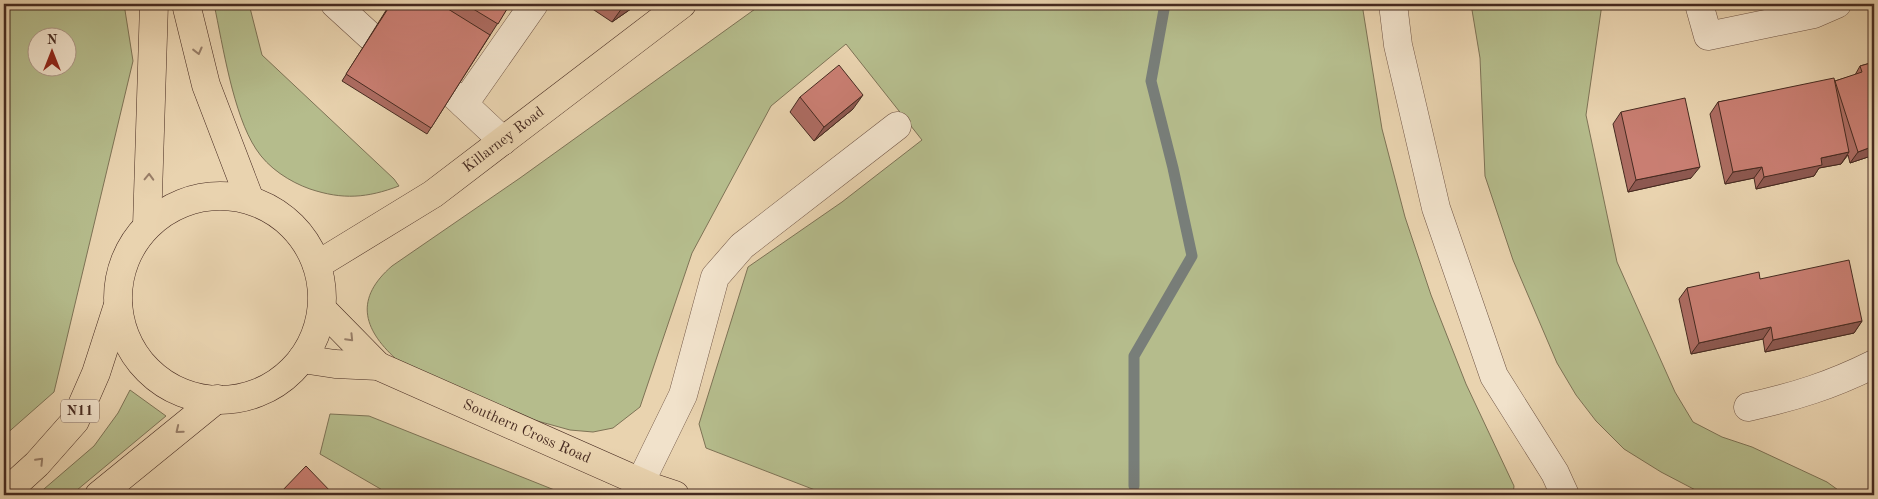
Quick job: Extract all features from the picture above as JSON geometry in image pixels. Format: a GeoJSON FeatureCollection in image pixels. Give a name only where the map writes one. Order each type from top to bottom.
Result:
{"type":"FeatureCollection","features":[{"type":"Feature","properties":{"kind":"main road"},"geometry":{"type":"LineString","coordinates":[[147,226],[154,4]]}},
{"type":"Feature","properties":{"kind":"main road"},"geometry":{"type":"LineString","coordinates":[[186,4],[206,85],[250,200]]}},
{"type":"Feature","properties":{"kind":"main road","name":"Killarney Road"},"geometry":{"type":"LineString","coordinates":[[317,265],[433,194],[682,4]]}},
{"type":"Feature","properties":{"kind":"main road"},"geometry":{"type":"LineString","coordinates":[[208,196],[229,196],[250,200],[276,212],[297,230],[309,246],[322,284],[322,309],[315,335],[302,359],[284,377],[263,390],[241,398],[217,399],[194,396],[172,387],[157,377],[144,365],[126,337],[118,304],[119,282],[125,261],[134,242],[147,226],[175,206],[208,196]]}},
{"type":"Feature","properties":{"kind":"main road","name":"N11"},"geometry":{"type":"LineString","coordinates":[[4,494],[37,464],[76,421],[96,373],[118,304]]}},
{"type":"Feature","properties":{"kind":"main road"},"geometry":{"type":"LineString","coordinates":[[322,309],[378,366]]}},
{"type":"Feature","properties":{"kind":"main road"},"geometry":{"type":"LineString","coordinates":[[302,359],[335,364],[378,366]]}},
{"type":"Feature","properties":{"kind":"main road","name":"Southern Cross Road"},"geometry":{"type":"LineString","coordinates":[[378,366],[655,490]]}},
{"type":"Feature","properties":{"kind":"main road"},"geometry":{"type":"LineString","coordinates":[[99,495],[217,399]]}},
{"type":"Feature","properties":{"kind":"street"},"geometry":{"type":"LineString","coordinates":[[335,4],[370,36]]}},
{"type":"Feature","properties":{"kind":"street"},"geometry":{"type":"LineString","coordinates":[[502,141],[458,99],[534,4]]}},
{"type":"Feature","properties":{"kind":"street"},"geometry":{"type":"LineString","coordinates":[[1393,4],[1398,45],[1436,208],[1494,376],[1555,473],[1565,495]]}},
{"type":"Feature","properties":{"kind":"street"},"geometry":{"type":"LineString","coordinates":[[1699,4],[1708,36],[1814,14],[1837,4]]}},
{"type":"Feature","properties":{"kind":"street"},"geometry":{"type":"LineString","coordinates":[[655,490],[715,277],[742,246],[897,126]]}},
{"type":"Feature","properties":{"kind":"street"},"geometry":{"type":"LineString","coordinates":[[1748,407],[1795,396],[1848,377],[1874,364]]}},
{"type":"Feature","properties":{"kind":"green space"},"geometry":{"type":"Polygon","coordinates":[[[4,4],[124,4],[133,61],[54,392],[4,436],[4,4]]]}},
{"type":"Feature","properties":{"kind":"green space"},"geometry":{"type":"Polygon","coordinates":[[[214,4],[249,4],[262,55],[394,179],[399,186],[376,193],[355,196],[322,193],[280,174],[267,162],[256,149],[241,117],[230,79],[214,4]]]}},
{"type":"Feature","properties":{"kind":"green space"},"geometry":{"type":"Polygon","coordinates":[[[762,4],[1362,4],[1382,129],[1405,217],[1431,295],[1466,384],[1514,486],[1513,495],[828,495],[706,448],[699,424],[748,267],[842,202],[922,140],[846,44],[771,106],[692,253],[640,407],[613,428],[593,432],[570,430],[523,417],[396,359],[376,336],[367,313],[368,301],[372,290],[380,278],[392,266],[520,178],[762,4]]]}},
{"type":"Feature","properties":{"kind":"green space"},"geometry":{"type":"Polygon","coordinates":[[[1471,4],[1602,4],[1586,115],[1617,262],[1675,392],[1693,422],[1722,437],[1752,447],[1827,482],[1845,495],[1705,495],[1661,472],[1624,449],[1596,421],[1576,395],[1557,363],[1513,260],[1485,176],[1480,58],[1471,4]]]}},
{"type":"Feature","properties":{"kind":"green space"},"geometry":{"type":"Polygon","coordinates":[[[130,390],[166,416],[71,495],[37,495],[94,446],[118,413],[130,390]]]}},
{"type":"Feature","properties":{"kind":"green space"},"geometry":{"type":"Polygon","coordinates":[[[330,414],[369,416],[567,495],[391,495],[320,454],[330,414]]]}},
{"type":"Feature","properties":{"kind":"building"},"geometry":{"type":"Polygon","coordinates":[[[391,4],[440,4],[490,35],[431,128],[346,74],[391,4]]]}},
{"type":"Feature","properties":{"kind":"building"},"geometry":{"type":"Polygon","coordinates":[[[465,4],[510,4],[498,24],[465,4]]]}},
{"type":"Feature","properties":{"kind":"building"},"geometry":{"type":"Polygon","coordinates":[[[617,4],[628,4],[622,8],[617,4]]]}},
{"type":"Feature","properties":{"kind":"building"},"geometry":{"type":"Polygon","coordinates":[[[1874,62],[1874,146],[1858,152],[1835,81],[1862,72],[1860,66],[1874,62]]]}},
{"type":"Feature","properties":{"kind":"building"},"geometry":{"type":"Polygon","coordinates":[[[839,65],[863,95],[824,127],[800,97],[839,65]]]}},
{"type":"Feature","properties":{"kind":"building"},"geometry":{"type":"Polygon","coordinates":[[[1834,78],[1849,152],[1821,158],[1822,165],[1764,177],[1762,167],[1733,172],[1718,102],[1834,78]]]}},
{"type":"Feature","properties":{"kind":"building"},"geometry":{"type":"Polygon","coordinates":[[[1685,98],[1700,167],[1636,180],[1621,112],[1685,98]]]}},
{"type":"Feature","properties":{"kind":"building"},"geometry":{"type":"Polygon","coordinates":[[[1849,260],[1862,321],[1773,340],[1771,327],[1699,343],[1687,288],[1759,272],[1760,279],[1849,260]]]}},
{"type":"Feature","properties":{"kind":"building"},"geometry":{"type":"Polygon","coordinates":[[[306,466],[334,495],[282,495],[280,493],[306,466]]]}},
{"type":"Feature","properties":{"kind":"waterway"},"geometry":{"type":"LineString","coordinates":[[1134,486],[1134,356],[1192,256],[1173,168],[1151,81],[1165,4]]}}]}
